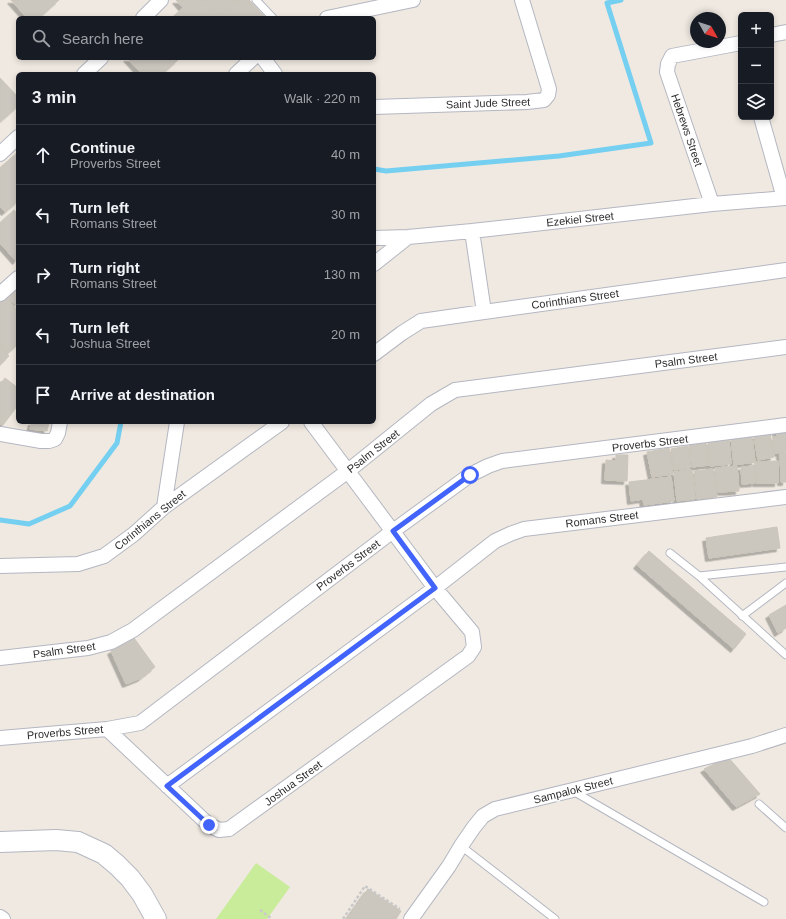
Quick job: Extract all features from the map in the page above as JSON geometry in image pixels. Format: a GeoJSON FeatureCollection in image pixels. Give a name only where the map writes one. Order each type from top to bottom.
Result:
{"type":"FeatureCollection","features":[{"type":"Feature","properties":{"kind":"main road"},"geometry":{"type":"LineString","coordinates":[[0,842],[56,840],[78,842],[104,854],[130,878],[142,894],[156,919]]}},
{"type":"Feature","properties":{"kind":"street"},"geometry":{"type":"LineString","coordinates":[[144,16],[161,0]]}},
{"type":"Feature","properties":{"kind":"street"},"geometry":{"type":"LineString","coordinates":[[337,16],[413,0]]}},
{"type":"Feature","properties":{"kind":"street","name":"Saint Jude Street"},"geometry":{"type":"LineString","coordinates":[[376,107],[527,102],[544,100],[548,95],[549,89],[522,0]]}},
{"type":"Feature","properties":{"kind":"street"},"geometry":{"type":"LineString","coordinates":[[774,34],[786,32]]}},
{"type":"Feature","properties":{"kind":"street","name":"Hebrews Street"},"geometry":{"type":"LineString","coordinates":[[712,204],[667,72],[668,64],[672,56],[738,45]]}},
{"type":"Feature","properties":{"kind":"street"},"geometry":{"type":"LineString","coordinates":[[86,72],[99,60]]}},
{"type":"Feature","properties":{"kind":"street"},"geometry":{"type":"LineString","coordinates":[[238,72],[251,60]]}},
{"type":"Feature","properties":{"kind":"street"},"geometry":{"type":"LineString","coordinates":[[264,60],[273,72]]}},
{"type":"Feature","properties":{"kind":"street"},"geometry":{"type":"LineString","coordinates":[[762,120],[785,198]]}},
{"type":"Feature","properties":{"kind":"street"},"geometry":{"type":"LineString","coordinates":[[0,154],[16,139]]}},
{"type":"Feature","properties":{"kind":"street","name":"Ezekiel Street"},"geometry":{"type":"LineString","coordinates":[[376,238],[408,237],[472,231],[712,204],[785,198]]}},
{"type":"Feature","properties":{"kind":"street"},"geometry":{"type":"LineString","coordinates":[[472,231],[484,312]]}},
{"type":"Feature","properties":{"kind":"street"},"geometry":{"type":"LineString","coordinates":[[376,262],[408,237]]}},
{"type":"Feature","properties":{"kind":"street","name":"Corinthians Street"},"geometry":{"type":"LineString","coordinates":[[376,352],[421,321],[786,270]]}},
{"type":"Feature","properties":{"kind":"street"},"geometry":{"type":"LineString","coordinates":[[0,294],[16,280]]}},
{"type":"Feature","properties":{"kind":"street","name":"Psalm Street"},"geometry":{"type":"LineString","coordinates":[[0,658],[88,648],[111,642],[133,630],[348,471],[432,404],[455,390],[786,347]]}},
{"type":"Feature","properties":{"kind":"street"},"geometry":{"type":"LineString","coordinates":[[0,434],[49,441],[56,439],[60,424]]}},
{"type":"Feature","properties":{"kind":"street"},"geometry":{"type":"LineString","coordinates":[[164,507],[177,424]]}},
{"type":"Feature","properties":{"kind":"street","name":"Corinthians Street"},"geometry":{"type":"LineString","coordinates":[[0,566],[78,564],[104,556],[134,534],[164,507],[279,424]]}},
{"type":"Feature","properties":{"kind":"street"},"geometry":{"type":"LineString","coordinates":[[313,424],[435,588]]}},
{"type":"Feature","properties":{"kind":"street","name":"Proverbs Street"},"geometry":{"type":"LineString","coordinates":[[0,738],[108,729],[140,723],[393,531],[470,475],[488,466],[502,461],[786,425]]}},
{"type":"Feature","properties":{"kind":"street","name":"Romans Street"},"geometry":{"type":"LineString","coordinates":[[167,786],[435,588],[495,541],[524,529],[786,497]]}},
{"type":"Feature","properties":{"kind":"street","name":"Joshua Street"},"geometry":{"type":"LineString","coordinates":[[108,729],[209,825],[219,830],[229,829],[468,656],[474,647],[472,632],[435,588]]}},
{"type":"Feature","properties":{"kind":"street","name":"Sampalok Street"},"geometry":{"type":"LineString","coordinates":[[407,915],[448,866],[474,827],[484,816],[495,809],[752,746],[786,735]]}},
{"type":"Feature","properties":{"kind":"lane"},"geometry":{"type":"LineString","coordinates":[[256,0],[271,16]]}},
{"type":"Feature","properties":{"kind":"lane"},"geometry":{"type":"LineString","coordinates":[[670,553],[699,576],[786,655]]}},
{"type":"Feature","properties":{"kind":"lane"},"geometry":{"type":"LineString","coordinates":[[699,576],[786,567]]}},
{"type":"Feature","properties":{"kind":"lane"},"geometry":{"type":"LineString","coordinates":[[742,616],[786,583]]}},
{"type":"Feature","properties":{"kind":"lane"},"geometry":{"type":"LineString","coordinates":[[573,790],[764,902]]}},
{"type":"Feature","properties":{"kind":"lane"},"geometry":{"type":"LineString","coordinates":[[759,804],[786,828]]}},
{"type":"Feature","properties":{"kind":"lane"},"geometry":{"type":"LineString","coordinates":[[461,846],[555,919]]}},
{"type":"Feature","properties":{"kind":"path"},"geometry":{"type":"LineString","coordinates":[[343,919],[365,886],[407,915]]}},
{"type":"Feature","properties":{"kind":"path"},"geometry":{"type":"LineString","coordinates":[[260,910],[272,919]]}},
{"type":"Feature","properties":{"kind":"green space"},"geometry":{"type":"Polygon","coordinates":[[[256,863],[290,887],[267,919],[216,919],[256,863]]]}},
{"type":"Feature","properties":{"kind":"building"},"geometry":{"type":"Polygon","coordinates":[[[11,0],[59,0],[41,16],[25,16],[11,0]]]}},
{"type":"Feature","properties":{"kind":"building"},"geometry":{"type":"Polygon","coordinates":[[[176,0],[204,0],[219,16],[174,16],[183,8],[176,0]]]}},
{"type":"Feature","properties":{"kind":"building"},"geometry":{"type":"Polygon","coordinates":[[[204,0],[237,0],[219,16],[204,0]]]}},
{"type":"Feature","properties":{"kind":"building"},"geometry":{"type":"Polygon","coordinates":[[[237,0],[249,0],[264,16],[219,16],[237,0]]]}},
{"type":"Feature","properties":{"kind":"building"},"geometry":{"type":"Polygon","coordinates":[[[129,60],[178,60],[164,72],[140,72],[129,60]]]}},
{"type":"Feature","properties":{"kind":"building"},"geometry":{"type":"Polygon","coordinates":[[[0,78],[16,95],[16,108],[0,122],[0,78]]]}},
{"type":"Feature","properties":{"kind":"building"},"geometry":{"type":"Polygon","coordinates":[[[16,154],[16,203],[5,212],[0,207],[0,168],[16,154]]]}},
{"type":"Feature","properties":{"kind":"building"},"geometry":{"type":"Polygon","coordinates":[[[14,210],[16,212],[16,261],[0,243],[0,223],[14,210]]]}},
{"type":"Feature","properties":{"kind":"building"},"geometry":{"type":"Polygon","coordinates":[[[16,287],[16,306],[6,296],[16,287]]]}},
{"type":"Feature","properties":{"kind":"building"},"geometry":{"type":"Polygon","coordinates":[[[5,296],[16,309],[16,346],[8,353],[0,344],[0,301],[5,296]]]}},
{"type":"Feature","properties":{"kind":"building"},"geometry":{"type":"Polygon","coordinates":[[[0,346],[9,356],[0,365],[0,346]]]}},
{"type":"Feature","properties":{"kind":"building"},"geometry":{"type":"Polygon","coordinates":[[[5,378],[16,386],[16,408],[3,425],[0,424],[0,385],[5,378]]]}},
{"type":"Feature","properties":{"kind":"building"},"geometry":{"type":"Polygon","coordinates":[[[31,424],[49,424],[47,431],[30,429],[31,424]]]}},
{"type":"Feature","properties":{"kind":"building"},"geometry":{"type":"Polygon","coordinates":[[[786,430],[786,452],[774,453],[773,437],[777,437],[776,431],[786,430]]]}},
{"type":"Feature","properties":{"kind":"building"},"geometry":{"type":"Polygon","coordinates":[[[770,433],[774,457],[758,460],[754,436],[770,433]]]}},
{"type":"Feature","properties":{"kind":"building"},"geometry":{"type":"Polygon","coordinates":[[[752,436],[755,462],[734,465],[731,438],[752,436]]]}},
{"type":"Feature","properties":{"kind":"building"},"geometry":{"type":"Polygon","coordinates":[[[729,440],[731,464],[710,466],[708,442],[729,440]]]}},
{"type":"Feature","properties":{"kind":"building"},"geometry":{"type":"Polygon","coordinates":[[[706,443],[709,465],[692,467],[689,445],[706,443]]]}},
{"type":"Feature","properties":{"kind":"building"},"geometry":{"type":"Polygon","coordinates":[[[688,446],[690,468],[674,470],[671,449],[688,446]]]}},
{"type":"Feature","properties":{"kind":"building"},"geometry":{"type":"Polygon","coordinates":[[[669,448],[673,474],[652,477],[647,452],[669,448]]]}},
{"type":"Feature","properties":{"kind":"building"},"geometry":{"type":"Polygon","coordinates":[[[780,453],[786,453],[786,482],[781,482],[780,453]]]}},
{"type":"Feature","properties":{"kind":"building"},"geometry":{"type":"Polygon","coordinates":[[[616,455],[628,455],[627,481],[605,480],[606,460],[616,461],[616,455]]]}},
{"type":"Feature","properties":{"kind":"building"},"geometry":{"type":"Polygon","coordinates":[[[778,461],[778,483],[756,483],[756,462],[778,461]]]}},
{"type":"Feature","properties":{"kind":"building"},"geometry":{"type":"Polygon","coordinates":[[[737,466],[739,491],[717,492],[715,468],[737,466]]]}},
{"type":"Feature","properties":{"kind":"building"},"geometry":{"type":"Polygon","coordinates":[[[754,466],[755,483],[742,484],[741,467],[754,466]]]}},
{"type":"Feature","properties":{"kind":"building"},"geometry":{"type":"Polygon","coordinates":[[[713,469],[717,497],[697,499],[694,471],[713,469]]]}},
{"type":"Feature","properties":{"kind":"building"},"geometry":{"type":"Polygon","coordinates":[[[692,470],[695,499],[677,501],[674,472],[692,470]]]}},
{"type":"Feature","properties":{"kind":"building"},"geometry":{"type":"Polygon","coordinates":[[[671,477],[674,501],[644,505],[643,499],[631,501],[629,482],[671,477]]]}},
{"type":"Feature","properties":{"kind":"building"},"geometry":{"type":"Polygon","coordinates":[[[777,527],[780,548],[709,558],[706,538],[777,527]]]}},
{"type":"Feature","properties":{"kind":"building"},"geometry":{"type":"Polygon","coordinates":[[[649,551],[746,634],[734,649],[637,565],[649,551]]]}},
{"type":"Feature","properties":{"kind":"building"},"geometry":{"type":"Polygon","coordinates":[[[786,605],[786,628],[778,633],[769,615],[786,605]]]}},
{"type":"Feature","properties":{"kind":"building"},"geometry":{"type":"Polygon","coordinates":[[[134,638],[155,667],[141,678],[126,684],[111,651],[134,638]]]}},
{"type":"Feature","properties":{"kind":"building"},"geometry":{"type":"Polygon","coordinates":[[[728,757],[760,794],[736,807],[704,769],[728,757]]]}},
{"type":"Feature","properties":{"kind":"building"},"geometry":{"type":"Polygon","coordinates":[[[368,889],[401,911],[396,919],[347,919],[368,889]]]}},
{"type":"Feature","properties":{"kind":"waterway"},"geometry":{"type":"LineString","coordinates":[[376,169],[386,171],[559,156],[651,143],[607,3],[621,0]]}},
{"type":"Feature","properties":{"kind":"waterway"},"geometry":{"type":"LineString","coordinates":[[0,520],[29,524],[70,506],[117,443],[121,424]]}},
{"type":"Feature","properties":{"kind":"route"},"geometry":{"type":"LineString","coordinates":[[209,825],[167,786],[435,588],[393,531],[470,475]]}}]}
